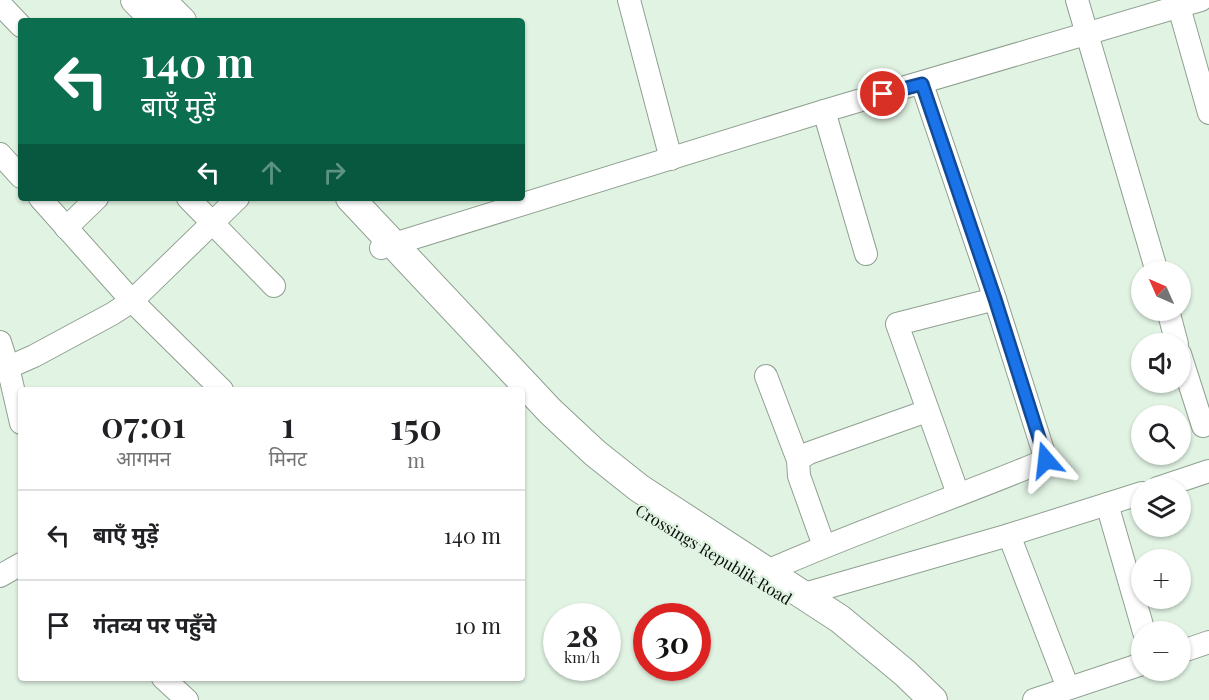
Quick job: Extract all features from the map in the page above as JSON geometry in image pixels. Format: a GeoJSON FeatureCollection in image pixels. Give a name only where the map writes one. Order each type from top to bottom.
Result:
{"type":"FeatureCollection","features":[{"type":"Feature","properties":{"kind":"street"},"geometry":{"type":"LineString","coordinates":[[135,0],[153,18]]}},
{"type":"Feature","properties":{"kind":"street"},"geometry":{"type":"LineString","coordinates":[[161,0],[179,18]]}},
{"type":"Feature","properties":{"kind":"street"},"geometry":{"type":"LineString","coordinates":[[629,0],[671,159]]}},
{"type":"Feature","properties":{"kind":"street"},"geometry":{"type":"LineString","coordinates":[[1077,0],[1089,34],[1154,261]]}},
{"type":"Feature","properties":{"kind":"street"},"geometry":{"type":"LineString","coordinates":[[386,247],[824,111],[1201,0]]}},
{"type":"Feature","properties":{"kind":"street"},"geometry":{"type":"LineString","coordinates":[[0,4],[18,23]]}},
{"type":"Feature","properties":{"kind":"street"},"geometry":{"type":"LineString","coordinates":[[1179,7],[1209,113]]}},
{"type":"Feature","properties":{"kind":"street"},"geometry":{"type":"LineString","coordinates":[[765,572],[824,546],[1046,460],[995,299],[922,84]]}},
{"type":"Feature","properties":{"kind":"street"},"geometry":{"type":"LineString","coordinates":[[824,111],[866,254]]}},
{"type":"Feature","properties":{"kind":"street"},"geometry":{"type":"LineString","coordinates":[[0,154],[18,174]]}},
{"type":"Feature","properties":{"kind":"street"},"geometry":{"type":"LineString","coordinates":[[43,201],[132,301],[219,387]]}},
{"type":"Feature","properties":{"kind":"street"},"geometry":{"type":"LineString","coordinates":[[66,228],[94,201]]}},
{"type":"Feature","properties":{"kind":"street"},"geometry":{"type":"LineString","coordinates":[[191,201],[274,286]]}},
{"type":"Feature","properties":{"kind":"street"},"geometry":{"type":"LineString","coordinates":[[4,369],[34,356],[132,301],[235,201]]}},
{"type":"Feature","properties":{"kind":"street"},"geometry":{"type":"LineString","coordinates":[[335,201],[386,247],[595,453],[639,488],[765,572],[804,594],[848,626],[905,673],[933,700]]}},
{"type":"Feature","properties":{"kind":"street"},"geometry":{"type":"LineString","coordinates":[[352,201],[386,247],[505,387]]}},
{"type":"Feature","properties":{"kind":"street"},"geometry":{"type":"LineString","coordinates":[[958,494],[897,324],[995,299]]}},
{"type":"Feature","properties":{"kind":"street"},"geometry":{"type":"LineString","coordinates":[[0,342],[4,369],[18,413]]}},
{"type":"Feature","properties":{"kind":"street"},"geometry":{"type":"LineString","coordinates":[[765,376],[798,460],[799,476],[824,546]]}},
{"type":"Feature","properties":{"kind":"street"},"geometry":{"type":"LineString","coordinates":[[1191,388],[1203,426]]}},
{"type":"Feature","properties":{"kind":"street","name":"Crossings Republik Road"},"geometry":{"type":"LineString","coordinates":[[525,409],[566,451],[616,493],[662,524],[798,606],[908,700]]}},
{"type":"Feature","properties":{"kind":"street"},"geometry":{"type":"LineString","coordinates":[[798,460],[809,453],[927,411]]}},
{"type":"Feature","properties":{"kind":"street"},"geometry":{"type":"LineString","coordinates":[[1191,477],[1209,471]]}},
{"type":"Feature","properties":{"kind":"street"},"geometry":{"type":"LineString","coordinates":[[804,594],[1009,535],[1131,496]]}},
{"type":"Feature","properties":{"kind":"street"},"geometry":{"type":"LineString","coordinates":[[1107,504],[1141,621]]}},
{"type":"Feature","properties":{"kind":"street"},"geometry":{"type":"LineString","coordinates":[[1009,535],[1068,688]]}},
{"type":"Feature","properties":{"kind":"street"},"geometry":{"type":"LineString","coordinates":[[0,576],[18,566]]}},
{"type":"Feature","properties":{"kind":"street"},"geometry":{"type":"LineString","coordinates":[[1191,648],[1209,642]]}},
{"type":"Feature","properties":{"kind":"street"},"geometry":{"type":"LineString","coordinates":[[1034,700],[1131,668]]}},
{"type":"Feature","properties":{"kind":"street"},"geometry":{"type":"LineString","coordinates":[[166,681],[187,700]]}},
{"type":"Feature","properties":{"kind":"route"},"geometry":{"type":"LineString","coordinates":[[883,94],[922,84],[1024,385],[1046,460]]}}]}
